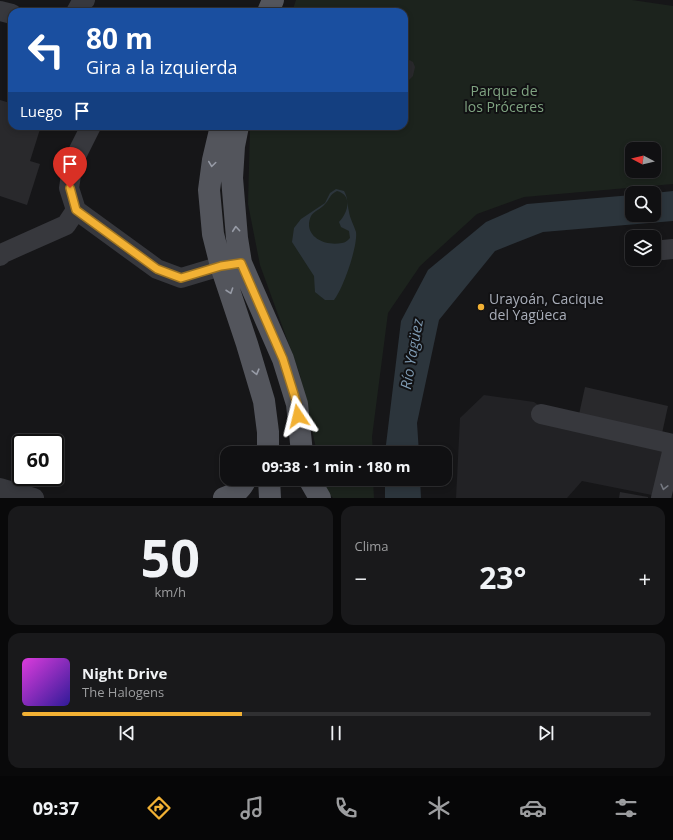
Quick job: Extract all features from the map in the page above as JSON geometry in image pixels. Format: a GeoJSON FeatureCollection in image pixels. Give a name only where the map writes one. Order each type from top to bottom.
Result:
{"type":"FeatureCollection","features":[{"type":"Feature","properties":{"kind":"main road"},"geometry":{"type":"LineString","coordinates":[[220,130],[213,160],[209,190],[213,234],[283,359],[297,404],[301,446]]}},
{"type":"Feature","properties":{"kind":"main road"},"geometry":{"type":"LineString","coordinates":[[237,130],[234,146],[232,178],[237,238],[231,265],[247,344],[264,401],[268,432],[268,446]]}},
{"type":"Feature","properties":{"kind":"main road"},"geometry":{"type":"LineString","coordinates":[[255,446],[264,401]]}},
{"type":"Feature","properties":{"kind":"main road"},"geometry":{"type":"LineString","coordinates":[[224,498],[234,494],[242,486]]}},
{"type":"Feature","properties":{"kind":"main road"},"geometry":{"type":"LineString","coordinates":[[269,486],[270,498]]}},
{"type":"Feature","properties":{"kind":"main road"},"geometry":{"type":"LineString","coordinates":[[302,486],[302,498]]}},
{"type":"Feature","properties":{"kind":"main road"},"geometry":{"type":"LineString","coordinates":[[313,486],[320,498]]}},
{"type":"Feature","properties":{"kind":"street"},"geometry":{"type":"LineString","coordinates":[[78,8],[85,0]]}},
{"type":"Feature","properties":{"kind":"street"},"geometry":{"type":"LineString","coordinates":[[89,130],[73,162],[70,188],[76,210],[157,269],[181,278],[231,265]]}},
{"type":"Feature","properties":{"kind":"street"},"geometry":{"type":"LineString","coordinates":[[0,256],[66,225],[76,210]]}},
{"type":"Feature","properties":{"kind":"street"},"geometry":{"type":"LineString","coordinates":[[542,414],[673,444]]}},
{"type":"Feature","properties":{"kind":"street"},"geometry":{"type":"LineString","coordinates":[[661,498],[673,448]]}},
{"type":"Feature","properties":{"kind":"street"},"geometry":{"type":"LineString","coordinates":[[0,488],[34,498]]}},
{"type":"Feature","properties":{"kind":"shaded area"},"geometry":{"type":"Polygon","coordinates":[[[484,395],[534,402],[553,415],[666,441],[652,495],[582,481],[567,498],[456,498],[460,418],[484,395]]]}},
{"type":"Feature","properties":{"kind":"green space","name":"Parque de los Próceres"},"geometry":{"type":"Polygon","coordinates":[[[296,0],[632,0],[673,6],[673,184],[625,186],[625,188],[524,197],[477,214],[420,266],[388,313],[372,437],[373,446],[315,446],[300,375],[260,265],[248,204],[250,130],[408,130],[408,8],[293,8],[296,0]]]}},
{"type":"Feature","properties":{"kind":"green space"},"geometry":{"type":"Polygon","coordinates":[[[322,486],[373,486],[374,498],[333,498],[322,486]]]}},
{"type":"Feature","properties":{"kind":"water"},"geometry":{"type":"Polygon","coordinates":[[[336,189],[344,191],[347,199],[350,217],[356,232],[356,238],[355,247],[342,287],[334,300],[325,300],[315,292],[314,276],[292,242],[294,228],[301,219],[325,203],[330,193],[336,189]],[[337,191],[334,193],[323,206],[311,216],[309,223],[312,234],[322,241],[335,244],[343,243],[350,238],[349,231],[341,227],[339,222],[347,209],[347,200],[342,193],[337,191]]]}},
{"type":"Feature","properties":{"kind":"water","name":"Río Yagüez"},"geometry":{"type":"Polygon","coordinates":[[[673,191],[673,221],[543,232],[495,251],[439,320],[417,423],[419,446],[386,446],[401,321],[428,270],[486,222],[527,204],[625,196],[625,222],[661,222],[661,192],[673,191]]]}},
{"type":"Feature","properties":{"kind":"water"},"geometry":{"type":"Polygon","coordinates":[[[385,486],[420,486],[421,498],[385,498],[385,486]]]}},
{"type":"Feature","properties":{"kind":"building"},"geometry":{"type":"Polygon","coordinates":[[[408,59],[413,62],[415,67],[413,76],[409,80],[408,59]]]}},
{"type":"Feature","properties":{"kind":"building"},"geometry":{"type":"Polygon","coordinates":[[[0,100],[8,102],[8,130],[40,130],[30,161],[40,164],[27,205],[0,196],[0,100]]]}},
{"type":"Feature","properties":{"kind":"building"},"geometry":{"type":"Polygon","coordinates":[[[585,387],[668,406],[661,438],[578,419],[585,387]]]}},
{"type":"Feature","properties":{"kind":"building"},"geometry":{"type":"Polygon","coordinates":[[[620,492],[648,497],[648,498],[619,498],[620,492]]]}},
{"type":"Feature","properties":{"kind":"place","name":"Urayoán, Cacique del Yagüeca"},"geometry":{"type":"Point","coordinates":[481,307]}},
{"type":"Feature","properties":{"kind":"route"},"geometry":{"type":"LineString","coordinates":[[70,188],[76,210],[157,269],[181,278],[221,266],[241,263],[283,359],[297,404],[298,416]]}}]}
